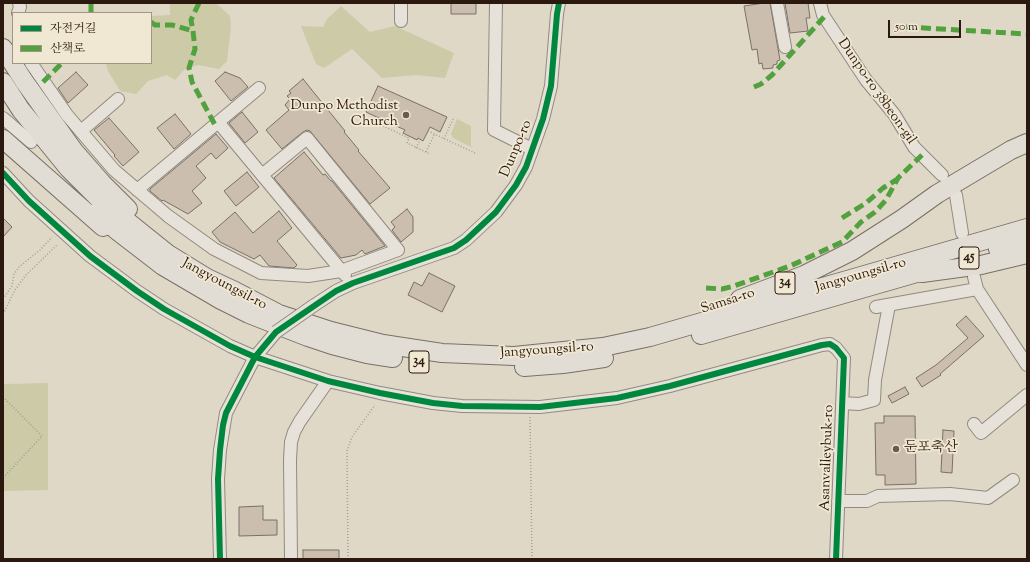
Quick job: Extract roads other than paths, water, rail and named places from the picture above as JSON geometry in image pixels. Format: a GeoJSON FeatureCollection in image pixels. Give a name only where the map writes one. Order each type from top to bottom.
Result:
{"type":"FeatureCollection","features":[{"type":"Feature","properties":{"kind":"highway"},"geometry":{"type":"LineString","coordinates":[[3,48],[12,62]]}},
{"type":"Feature","properties":{"kind":"highway"},"geometry":{"type":"LineString","coordinates":[[13,64],[43,109],[74,151],[102,183],[135,217],[207,278]]}},
{"type":"Feature","properties":{"kind":"highway","name":"Jangyoungsil-ro"},"geometry":{"type":"LineString","coordinates":[[3,82],[21,110],[69,169],[97,197],[168,254],[207,278],[279,314],[338,333],[383,344],[442,353],[514,356],[603,347],[650,337],[1027,228]]}},
{"type":"Feature","properties":{"kind":"highway","name":"Jangyoungsil-ro"},"geometry":{"type":"LineString","coordinates":[[3,103],[31,142],[60,178],[116,229],[163,266],[221,300],[249,314],[320,341],[367,354],[400,360],[473,367],[516,367],[563,364],[609,358],[655,348],[1027,241]]}},
{"type":"Feature","properties":{"kind":"highway"},"geometry":{"type":"LineString","coordinates":[[3,139],[119,240],[163,266]]}},
{"type":"Feature","properties":{"kind":"highway","name":"Samsa-ro"},"geometry":{"type":"LineString","coordinates":[[514,356],[645,328],[725,305],[804,275],[852,251],[902,219],[937,194],[1011,150],[1027,144]]}},
{"type":"Feature","properties":{"kind":"highway","name":"34"},"geometry":{"type":"LineString","coordinates":[[912,274],[981,265],[1027,254]]}},
{"type":"Feature","properties":{"kind":"street"},"geometry":{"type":"LineString","coordinates":[[401,3],[401,21]]}},
{"type":"Feature","properties":{"kind":"street","name":"Dunpo-ro"},"geometry":{"type":"LineString","coordinates":[[496,3],[494,130],[532,149]]}},
{"type":"Feature","properties":{"kind":"street","name":"Dunpo-ro"},"geometry":{"type":"LineString","coordinates":[[220,559],[218,480],[223,425],[226,412],[255,357],[276,332],[336,291],[353,283],[454,248],[466,240],[496,212],[526,167],[544,118],[551,86],[559,3]]}},
{"type":"Feature","properties":{"kind":"street"},"geometry":{"type":"LineString","coordinates":[[777,3],[785,48]]}},
{"type":"Feature","properties":{"kind":"street","name":"Dunpo-ro 38beon-gil"},"geometry":{"type":"LineString","coordinates":[[820,3],[822,15],[866,80],[894,114],[914,147],[942,175]]}},
{"type":"Feature","properties":{"kind":"street"},"geometry":{"type":"LineString","coordinates":[[32,64],[66,115],[114,170],[168,216],[214,249],[261,273],[308,276],[341,271],[398,250],[307,138],[262,175]]}},
{"type":"Feature","properties":{"kind":"street"},"geometry":{"type":"LineString","coordinates":[[137,190],[259,88]]}},
{"type":"Feature","properties":{"kind":"street"},"geometry":{"type":"LineString","coordinates":[[81,131],[118,99]]}},
{"type":"Feature","properties":{"kind":"street"},"geometry":{"type":"LineString","coordinates":[[3,118],[31,142]]}},
{"type":"Feature","properties":{"kind":"street"},"geometry":{"type":"LineString","coordinates":[[218,122],[341,271],[353,283]]}},
{"type":"Feature","properties":{"kind":"street"},"geometry":{"type":"LineString","coordinates":[[3,173],[66,235],[90,256],[137,291],[183,320],[230,346],[255,357],[328,381],[300,421],[291,442],[291,559]]}},
{"type":"Feature","properties":{"kind":"street"},"geometry":{"type":"LineString","coordinates":[[956,196],[962,233]]}},
{"type":"Feature","properties":{"kind":"street"},"geometry":{"type":"LineString","coordinates":[[876,307],[975,283],[1027,365]]}},
{"type":"Feature","properties":{"kind":"street"},"geometry":{"type":"LineString","coordinates":[[842,403],[859,404],[874,400],[875,380],[889,305]]}},
{"type":"Feature","properties":{"kind":"street","name":"Asanvalleybuk-ro"},"geometry":{"type":"LineString","coordinates":[[328,381],[433,403],[462,406],[540,407],[617,398],[664,388],[830,344],[836,348],[844,358],[836,559]]}},
{"type":"Feature","properties":{"kind":"street"},"geometry":{"type":"LineString","coordinates":[[974,424],[982,433],[1027,395]]}},
{"type":"Feature","properties":{"kind":"street"},"geometry":{"type":"LineString","coordinates":[[838,501],[867,501],[878,496],[944,494],[988,498],[1013,480]]}},
{"type":"Feature","properties":{"kind":"place","name":"Dunpo Methodist Church"},"geometry":{"type":"Point","coordinates":[406,115]}},
{"type":"Feature","properties":{"kind":"place","name":"둔포축산"},"geometry":{"type":"Point","coordinates":[896,449]}}]}
